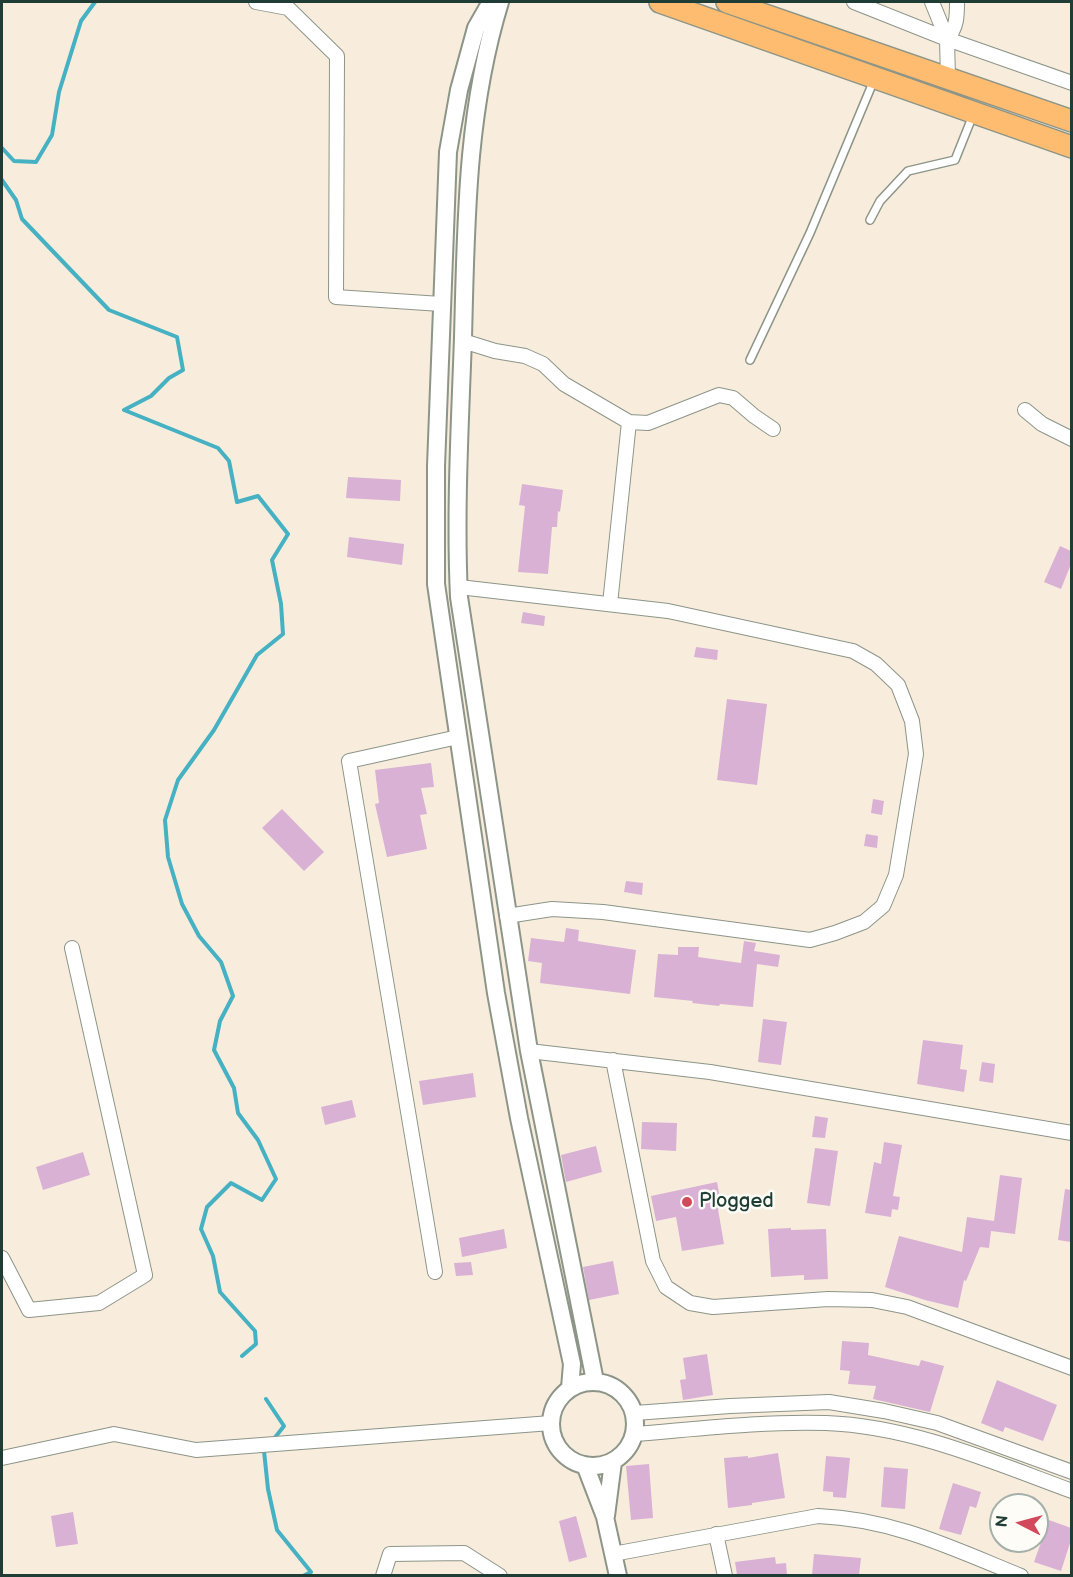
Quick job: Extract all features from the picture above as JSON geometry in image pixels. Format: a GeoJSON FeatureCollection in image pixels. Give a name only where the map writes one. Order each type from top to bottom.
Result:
{"type":"FeatureCollection","features":[{"type":"Feature","properties":{"kind":"main road"},"geometry":{"type":"LineString","coordinates":[[660,2],[1071,147]]}},
{"type":"Feature","properties":{"kind":"main road"},"geometry":{"type":"LineString","coordinates":[[727,2],[1071,121]]}},
{"type":"Feature","properties":{"kind":"street"},"geometry":{"type":"LineString","coordinates":[[256,2],[288,8],[337,57],[336,297],[441,304]]}},
{"type":"Feature","properties":{"kind":"street"},"geometry":{"type":"LineString","coordinates":[[498,2],[488,7],[476,28],[459,90],[449,141],[436,466],[436,584],[496,993],[514,1095],[572,1364],[570,1388]]}},
{"type":"Feature","properties":{"kind":"street"},"geometry":{"type":"LineString","coordinates":[[498,2],[473,120],[468,183],[457,533],[459,586],[529,1050],[595,1381]]}},
{"type":"Feature","properties":{"kind":"street"},"geometry":{"type":"LineString","coordinates":[[854,2],[947,39],[1071,83]]}},
{"type":"Feature","properties":{"kind":"street"},"geometry":{"type":"LineString","coordinates":[[932,2],[947,39],[948,78]]}},
{"type":"Feature","properties":{"kind":"street"},"geometry":{"type":"LineString","coordinates":[[947,39],[954,31],[957,2]]}},
{"type":"Feature","properties":{"kind":"street"},"geometry":{"type":"LineString","coordinates":[[462,341],[495,351],[525,356],[543,364],[564,384],[629,422],[648,423],[719,395],[733,398],[773,429]]}},
{"type":"Feature","properties":{"kind":"street"},"geometry":{"type":"LineString","coordinates":[[1025,410],[1042,424],[1071,439]]}},
{"type":"Feature","properties":{"kind":"street"},"geometry":{"type":"LineString","coordinates":[[610,604],[629,422]]}},
{"type":"Feature","properties":{"kind":"street"},"geometry":{"type":"LineString","coordinates":[[459,586],[669,611],[853,651],[876,664],[898,685],[912,721],[916,754],[896,875],[883,906],[864,922],[810,940],[603,912],[552,909],[507,916]]}},
{"type":"Feature","properties":{"kind":"street"},"geometry":{"type":"LineString","coordinates":[[435,1272],[349,761],[458,736]]}},
{"type":"Feature","properties":{"kind":"street"},"geometry":{"type":"LineString","coordinates":[[2,1258],[29,1310],[99,1303],[145,1275],[72,948]]}},
{"type":"Feature","properties":{"kind":"street"},"geometry":{"type":"LineString","coordinates":[[529,1050],[710,1072],[1071,1133]]}},
{"type":"Feature","properties":{"kind":"street"},"geometry":{"type":"LineString","coordinates":[[613,1060],[653,1261],[666,1287],[690,1303],[713,1307],[828,1299],[884,1302],[907,1307],[1071,1368]]}},
{"type":"Feature","properties":{"kind":"street"},"geometry":{"type":"LineString","coordinates":[[595,1381],[620,1390],[629,1401],[634,1413],[632,1441],[624,1453],[613,1462],[599,1466],[585,1465],[571,1460],[560,1450],[553,1438],[551,1423],[553,1410],[570,1388],[595,1381]]}},
{"type":"Feature","properties":{"kind":"street"},"geometry":{"type":"LineString","coordinates":[[634,1413],[829,1402],[937,1423],[1071,1472]]}},
{"type":"Feature","properties":{"kind":"street"},"geometry":{"type":"LineString","coordinates":[[2,1458],[114,1434],[196,1450],[551,1423]]}},
{"type":"Feature","properties":{"kind":"street"},"geometry":{"type":"LineString","coordinates":[[634,1434],[826,1423],[869,1428],[916,1438],[1071,1491]]}},
{"type":"Feature","properties":{"kind":"street"},"geometry":{"type":"LineString","coordinates":[[606,1517],[613,1462]]}},
{"type":"Feature","properties":{"kind":"street"},"geometry":{"type":"LineString","coordinates":[[585,1465],[606,1517],[618,1575]]}},
{"type":"Feature","properties":{"kind":"street"},"geometry":{"type":"LineString","coordinates":[[613,1554],[818,1516],[846,1517],[875,1522],[916,1534],[1020,1575]]}},
{"type":"Feature","properties":{"kind":"street"},"geometry":{"type":"LineString","coordinates":[[716,1534],[725,1575]]}},
{"type":"Feature","properties":{"kind":"street"},"geometry":{"type":"LineString","coordinates":[[383,1575],[390,1554],[464,1553],[500,1575]]}},
{"type":"Feature","properties":{"kind":"lane"},"geometry":{"type":"LineString","coordinates":[[750,360],[810,233],[875,78]]}},
{"type":"Feature","properties":{"kind":"lane"},"geometry":{"type":"LineString","coordinates":[[870,220],[880,201],[908,171],[955,160],[974,113]]}},
{"type":"Feature","properties":{"kind":"building"},"geometry":{"type":"Polygon","coordinates":[[[348,477],[401,480],[400,501],[346,498],[348,477]]]}},
{"type":"Feature","properties":{"kind":"building"},"geometry":{"type":"Polygon","coordinates":[[[522,484],[563,490],[557,527],[552,527],[548,574],[518,572],[525,506],[519,505],[522,484]]]}},
{"type":"Feature","properties":{"kind":"building"},"geometry":{"type":"Polygon","coordinates":[[[349,537],[404,544],[402,565],[347,557],[349,537]]]}},
{"type":"Feature","properties":{"kind":"building"},"geometry":{"type":"Polygon","coordinates":[[[1060,546],[1071,551],[1071,564],[1061,589],[1044,582],[1060,546]]]}},
{"type":"Feature","properties":{"kind":"building"},"geometry":{"type":"Polygon","coordinates":[[[523,612],[545,616],[544,626],[521,623],[523,612]]]}},
{"type":"Feature","properties":{"kind":"building"},"geometry":{"type":"Polygon","coordinates":[[[696,647],[718,650],[717,660],[694,657],[696,647]]]}},
{"type":"Feature","properties":{"kind":"building"},"geometry":{"type":"Polygon","coordinates":[[[727,699],[767,704],[757,785],[717,780],[727,699]]]}},
{"type":"Feature","properties":{"kind":"building"},"geometry":{"type":"Polygon","coordinates":[[[431,763],[434,787],[421,788],[427,814],[420,815],[427,849],[387,857],[375,804],[379,803],[375,770],[431,763]]]}},
{"type":"Feature","properties":{"kind":"building"},"geometry":{"type":"Polygon","coordinates":[[[873,799],[884,801],[882,815],[871,813],[873,799]]]}},
{"type":"Feature","properties":{"kind":"building"},"geometry":{"type":"Polygon","coordinates":[[[282,809],[324,852],[304,871],[262,828],[282,809]]]}},
{"type":"Feature","properties":{"kind":"building"},"geometry":{"type":"Polygon","coordinates":[[[866,834],[878,836],[877,848],[864,846],[866,834]]]}},
{"type":"Feature","properties":{"kind":"building"},"geometry":{"type":"Polygon","coordinates":[[[626,881],[643,883],[642,895],[624,892],[626,881]]]}},
{"type":"Feature","properties":{"kind":"building"},"geometry":{"type":"Polygon","coordinates":[[[566,928],[579,930],[578,941],[636,950],[630,994],[540,983],[542,963],[528,961],[531,938],[564,942],[566,928]]]}},
{"type":"Feature","properties":{"kind":"building"},"geometry":{"type":"Polygon","coordinates":[[[744,941],[756,943],[754,951],[780,955],[778,967],[757,964],[753,1007],[720,1004],[719,1006],[654,997],[658,954],[678,955],[678,947],[699,947],[698,957],[741,963],[744,941]]]}},
{"type":"Feature","properties":{"kind":"building"},"geometry":{"type":"Polygon","coordinates":[[[763,1019],[787,1022],[781,1065],[758,1062],[763,1019]]]}},
{"type":"Feature","properties":{"kind":"building"},"geometry":{"type":"Polygon","coordinates":[[[923,1040],[963,1045],[960,1069],[967,1070],[964,1092],[917,1084],[923,1040]]]}},
{"type":"Feature","properties":{"kind":"building"},"geometry":{"type":"Polygon","coordinates":[[[982,1062],[995,1064],[993,1083],[979,1081],[982,1062]]]}},
{"type":"Feature","properties":{"kind":"building"},"geometry":{"type":"Polygon","coordinates":[[[473,1073],[476,1097],[423,1105],[419,1081],[473,1073]]]}},
{"type":"Feature","properties":{"kind":"building"},"geometry":{"type":"Polygon","coordinates":[[[352,1100],[356,1117],[325,1125],[321,1107],[352,1100]]]}},
{"type":"Feature","properties":{"kind":"building"},"geometry":{"type":"Polygon","coordinates":[[[815,1116],[828,1118],[825,1138],[812,1137],[815,1116]]]}},
{"type":"Feature","properties":{"kind":"building"},"geometry":{"type":"Polygon","coordinates":[[[642,1122],[677,1123],[676,1151],[641,1149],[642,1122]]]}},
{"type":"Feature","properties":{"kind":"building"},"geometry":{"type":"Polygon","coordinates":[[[884,1142],[902,1145],[893,1196],[900,1197],[898,1210],[892,1209],[891,1217],[865,1213],[874,1162],[881,1164],[884,1142]]]}},
{"type":"Feature","properties":{"kind":"building"},"geometry":{"type":"Polygon","coordinates":[[[596,1146],[602,1172],[566,1182],[561,1155],[596,1146]]]}},
{"type":"Feature","properties":{"kind":"building"},"geometry":{"type":"Polygon","coordinates":[[[815,1148],[838,1151],[830,1206],[807,1203],[815,1148]]]}},
{"type":"Feature","properties":{"kind":"building"},"geometry":{"type":"Polygon","coordinates":[[[83,1152],[90,1175],[43,1190],[36,1167],[83,1152]]]}},
{"type":"Feature","properties":{"kind":"building"},"geometry":{"type":"Polygon","coordinates":[[[1000,1175],[1022,1178],[1015,1234],[991,1231],[989,1248],[980,1247],[966,1281],[964,1280],[958,1308],[885,1287],[899,1236],[962,1252],[967,1217],[994,1221],[1000,1175]]]}},
{"type":"Feature","properties":{"kind":"building"},"geometry":{"type":"Polygon","coordinates":[[[717,1182],[722,1208],[718,1209],[724,1244],[682,1251],[676,1217],[656,1221],[651,1196],[717,1182]]]}},
{"type":"Feature","properties":{"kind":"building"},"geometry":{"type":"Polygon","coordinates":[[[1065,1189],[1071,1190],[1071,1242],[1058,1240],[1065,1189]]]}},
{"type":"Feature","properties":{"kind":"building"},"geometry":{"type":"Polygon","coordinates":[[[791,1228],[791,1230],[826,1229],[828,1279],[804,1280],[804,1275],[771,1277],[768,1229],[791,1228]]]}},
{"type":"Feature","properties":{"kind":"building"},"geometry":{"type":"Polygon","coordinates":[[[504,1229],[507,1248],[462,1257],[459,1238],[504,1229]]]}},
{"type":"Feature","properties":{"kind":"building"},"geometry":{"type":"Polygon","coordinates":[[[613,1261],[619,1294],[589,1300],[583,1267],[613,1261]]]}},
{"type":"Feature","properties":{"kind":"building"},"geometry":{"type":"Polygon","coordinates":[[[471,1262],[473,1275],[456,1276],[454,1263],[471,1262]]]}},
{"type":"Feature","properties":{"kind":"building"},"geometry":{"type":"Polygon","coordinates":[[[842,1341],[869,1343],[868,1355],[919,1366],[921,1360],[944,1366],[930,1412],[873,1399],[876,1386],[848,1384],[850,1371],[840,1370],[842,1341]]]}},
{"type":"Feature","properties":{"kind":"building"},"geometry":{"type":"Polygon","coordinates":[[[707,1354],[713,1395],[683,1400],[680,1380],[686,1379],[683,1358],[707,1354]]]}},
{"type":"Feature","properties":{"kind":"building"},"geometry":{"type":"Polygon","coordinates":[[[997,1380],[1057,1405],[1043,1441],[1005,1427],[1003,1432],[981,1423],[997,1380]]]}},
{"type":"Feature","properties":{"kind":"building"},"geometry":{"type":"Polygon","coordinates":[[[778,1453],[785,1498],[728,1508],[724,1458],[748,1456],[748,1458],[778,1453]]]}},
{"type":"Feature","properties":{"kind":"building"},"geometry":{"type":"Polygon","coordinates":[[[826,1456],[850,1458],[846,1498],[833,1497],[833,1492],[823,1491],[826,1456]]]}},
{"type":"Feature","properties":{"kind":"building"},"geometry":{"type":"Polygon","coordinates":[[[649,1464],[653,1518],[631,1520],[626,1466],[649,1464]]]}},
{"type":"Feature","properties":{"kind":"building"},"geometry":{"type":"Polygon","coordinates":[[[884,1467],[908,1469],[905,1509],[881,1507],[884,1467]]]}},
{"type":"Feature","properties":{"kind":"building"},"geometry":{"type":"Polygon","coordinates":[[[953,1483],[981,1492],[976,1508],[970,1506],[961,1535],[939,1529],[953,1483]]]}},
{"type":"Feature","properties":{"kind":"building"},"geometry":{"type":"Polygon","coordinates":[[[73,1512],[78,1544],[56,1547],[51,1516],[73,1512]]]}},
{"type":"Feature","properties":{"kind":"building"},"geometry":{"type":"Polygon","coordinates":[[[576,1516],[587,1557],[569,1562],[559,1521],[576,1516]]]}},
{"type":"Feature","properties":{"kind":"building"},"geometry":{"type":"Polygon","coordinates":[[[1049,1520],[1071,1528],[1071,1540],[1061,1571],[1034,1562],[1037,1553],[1049,1553],[1049,1520]]]}},
{"type":"Feature","properties":{"kind":"building"},"geometry":{"type":"Polygon","coordinates":[[[814,1554],[861,1558],[859,1575],[812,1575],[814,1554]]]}},
{"type":"Feature","properties":{"kind":"building"},"geometry":{"type":"Polygon","coordinates":[[[775,1557],[776,1564],[786,1563],[787,1575],[737,1575],[735,1562],[775,1557]]]}},
{"type":"Feature","properties":{"kind":"waterway"},"geometry":{"type":"LineString","coordinates":[[2,148],[14,161],[36,162],[52,135],[59,92],[81,21],[95,2]]}},
{"type":"Feature","properties":{"kind":"waterway"},"geometry":{"type":"LineString","coordinates":[[2,180],[16,200],[22,219],[109,310],[177,337],[183,370],[169,378],[151,396],[124,410],[218,448],[229,461],[237,502],[258,496],[288,534],[272,560],[281,604],[283,634],[257,655],[214,730],[178,780],[165,820],[168,857],[182,904],[199,936],[221,962],[233,996],[220,1021],[214,1050],[234,1088],[238,1113],[258,1140],[276,1179],[262,1200],[231,1183],[207,1207],[201,1229],[213,1256],[220,1292],[255,1331],[256,1344],[242,1356]]}},
{"type":"Feature","properties":{"kind":"waterway"},"geometry":{"type":"LineString","coordinates":[[266,1399],[284,1426],[273,1440]]}},
{"type":"Feature","properties":{"kind":"waterway"},"geometry":{"type":"LineString","coordinates":[[266,1448],[264,1451],[268,1489],[277,1530],[311,1572],[303,1576]]}},
{"type":"Feature","properties":{"kind":"place","name":"Plogged"},"geometry":{"type":"Point","coordinates":[687,1202]}}]}
